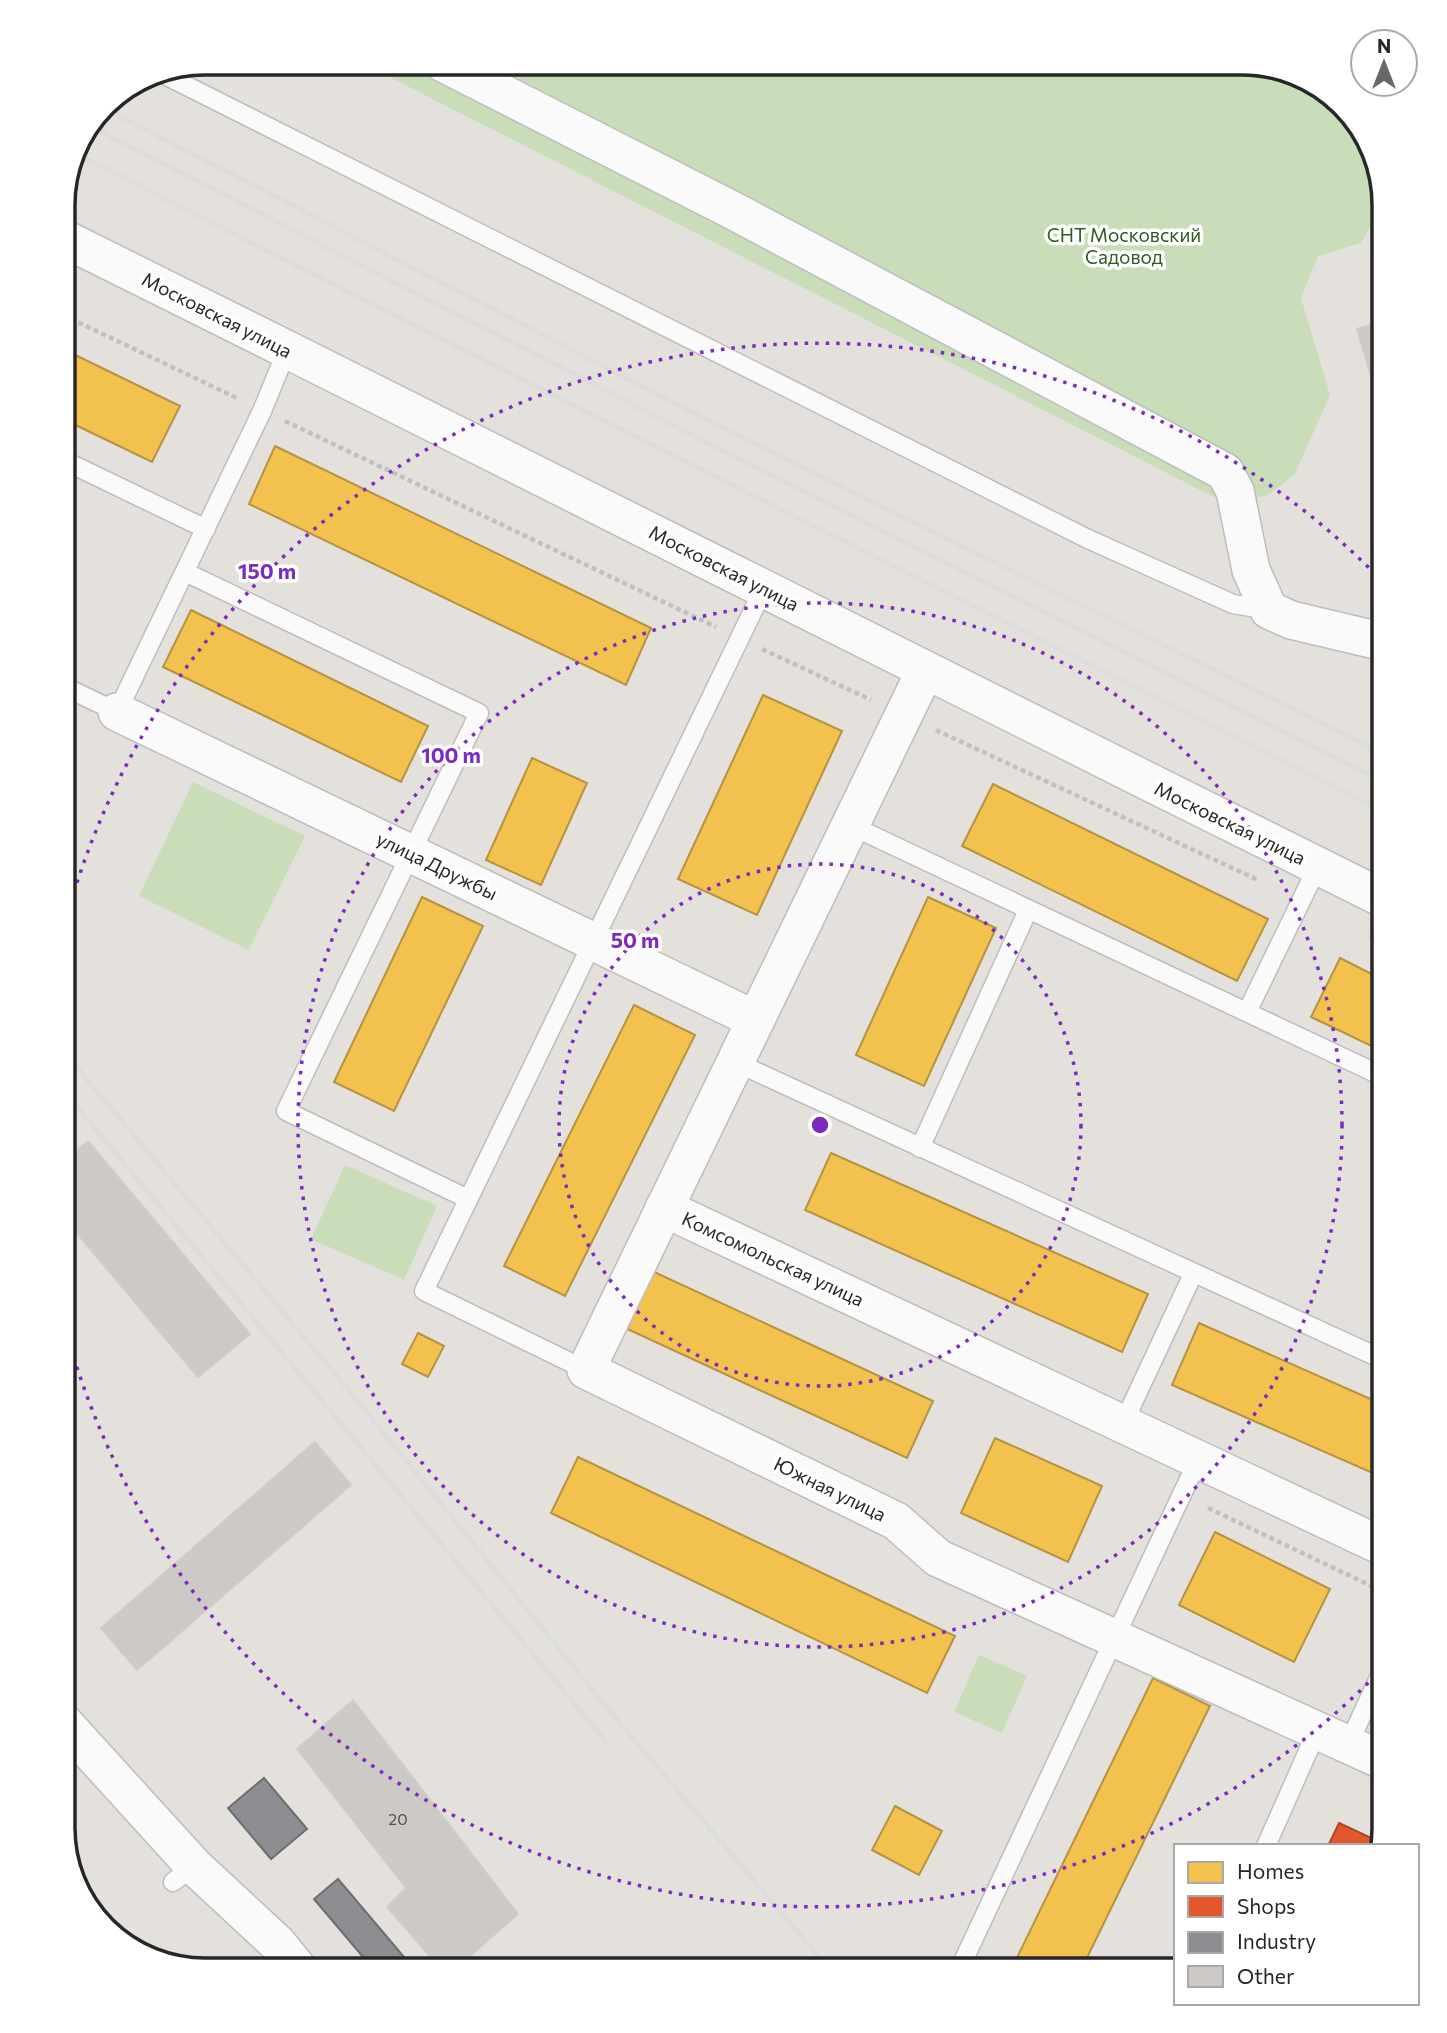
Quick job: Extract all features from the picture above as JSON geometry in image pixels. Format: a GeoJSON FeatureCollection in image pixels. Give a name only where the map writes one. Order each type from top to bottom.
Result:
{"type":"FeatureCollection","features":[{"type":"Feature","properties":{"kind":"street"},"geometry":{"type":"LineString","coordinates":[[469,76],[730,209],[1225,472],[1235,491],[1251,570],[1269,610],[1291,620],[1372,639]]}},
{"type":"Feature","properties":{"kind":"street","name":"Московская улица"},"geometry":{"type":"LineString","coordinates":[[76,244],[1372,893]]}},
{"type":"Feature","properties":{"kind":"street","name":"Комсомольская улица"},"geometry":{"type":"LineString","coordinates":[[925,671],[664,1208],[1372,1541]]}},
{"type":"Feature","properties":{"kind":"street","name":"улица Дружбы"},"geometry":{"type":"LineString","coordinates":[[117,712],[756,1020]]}},
{"type":"Feature","properties":{"kind":"street"},"geometry":{"type":"LineString","coordinates":[[586,1370],[664,1208]]}},
{"type":"Feature","properties":{"kind":"street","name":"Южная улица"},"geometry":{"type":"LineString","coordinates":[[586,1370],[896,1521],[938,1558],[1372,1756]]}},
{"type":"Feature","properties":{"kind":"street"},"geometry":{"type":"LineString","coordinates":[[75,1737],[183,1874],[276,1944],[288,1957]]}},
{"type":"Feature","properties":{"kind":"lane"},"geometry":{"type":"LineString","coordinates":[[174,79],[1088,539],[1233,604],[1269,610]]}},
{"type":"Feature","properties":{"kind":"lane"},"geometry":{"type":"LineString","coordinates":[[76,692],[117,712],[262,411],[287,350]]}},
{"type":"Feature","properties":{"kind":"lane"},"geometry":{"type":"LineString","coordinates":[[76,466],[206,529]]}},
{"type":"Feature","properties":{"kind":"lane"},"geometry":{"type":"LineString","coordinates":[[185,572],[479,713],[286,1111],[468,1199]]}},
{"type":"Feature","properties":{"kind":"lane"},"geometry":{"type":"LineString","coordinates":[[586,1370],[424,1291],[764,588]]}},
{"type":"Feature","properties":{"kind":"lane"},"geometry":{"type":"LineString","coordinates":[[850,825],[1372,1071]]}},
{"type":"Feature","properties":{"kind":"lane"},"geometry":{"type":"LineString","coordinates":[[1247,1012],[1318,866]]}},
{"type":"Feature","properties":{"kind":"lane"},"geometry":{"type":"LineString","coordinates":[[920,1148],[1028,910]]}},
{"type":"Feature","properties":{"kind":"lane"},"geometry":{"type":"LineString","coordinates":[[735,1062],[1372,1355]]}},
{"type":"Feature","properties":{"kind":"lane"},"geometry":{"type":"LineString","coordinates":[[1123,1424],[1193,1274]]}},
{"type":"Feature","properties":{"kind":"lane"},"geometry":{"type":"LineString","coordinates":[[965,1958],[1198,1460]]}},
{"type":"Feature","properties":{"kind":"lane"},"geometry":{"type":"LineString","coordinates":[[1267,1844],[1332,1738],[1372,1683]]}},
{"type":"Feature","properties":{"kind":"green space","name":"СНТ Московский Садовод"},"geometry":{"type":"Polygon","coordinates":[[[388,76],[1251,76],[1292,85],[1334,113],[1354,140],[1362,155],[1371,188],[1372,224],[1361,243],[1318,256],[1301,298],[1330,395],[1295,474],[1267,496],[1222,501],[388,76]]]}},
{"type":"Feature","properties":{"kind":"green space"},"geometry":{"type":"Polygon","coordinates":[[[193,782],[305,836],[249,950],[139,896],[193,782]]]}},
{"type":"Feature","properties":{"kind":"green space"},"geometry":{"type":"Polygon","coordinates":[[[345,1165],[437,1206],[404,1280],[311,1239],[345,1165]]]}},
{"type":"Feature","properties":{"kind":"green space"},"geometry":{"type":"Polygon","coordinates":[[[979,1655],[1027,1676],[1002,1733],[954,1712],[979,1655]]]}},
{"type":"Feature","properties":{"kind":"building: Homes"},"geometry":{"type":"Polygon","coordinates":[[[76,355],[180,406],[152,462],[76,425],[76,355]]]}},
{"type":"Feature","properties":{"kind":"building: Homes"},"geometry":{"type":"Polygon","coordinates":[[[275,446],[651,628],[626,685],[249,504],[275,446]]]}},
{"type":"Feature","properties":{"kind":"building: Homes"},"geometry":{"type":"Polygon","coordinates":[[[191,610],[428,726],[401,782],[163,667],[191,610]]]}},
{"type":"Feature","properties":{"kind":"building: Homes"},"geometry":{"type":"Polygon","coordinates":[[[763,695],[842,731],[757,915],[678,879],[763,695]]]}},
{"type":"Feature","properties":{"kind":"building: Homes"},"geometry":{"type":"Polygon","coordinates":[[[532,758],[587,783],[541,885],[486,860],[532,758]]]}},
{"type":"Feature","properties":{"kind":"building: Homes"},"geometry":{"type":"Polygon","coordinates":[[[993,784],[1268,919],[1237,981],[962,846],[993,784]]]}},
{"type":"Feature","properties":{"kind":"building: Homes"},"geometry":{"type":"Polygon","coordinates":[[[422,897],[483,926],[394,1111],[334,1082],[422,897]]]}},
{"type":"Feature","properties":{"kind":"building: Homes"},"geometry":{"type":"Polygon","coordinates":[[[928,897],[996,928],[924,1086],[856,1055],[928,897]]]}},
{"type":"Feature","properties":{"kind":"building: Homes"},"geometry":{"type":"Polygon","coordinates":[[[1340,958],[1372,974],[1372,1046],[1311,1017],[1340,958]]]}},
{"type":"Feature","properties":{"kind":"building: Homes"},"geometry":{"type":"Polygon","coordinates":[[[634,1005],[695,1035],[565,1296],[504,1266],[634,1005]]]}},
{"type":"Feature","properties":{"kind":"building: Homes"},"geometry":{"type":"Polygon","coordinates":[[[831,1153],[1148,1294],[1122,1352],[805,1210],[831,1153]]]}},
{"type":"Feature","properties":{"kind":"building: Homes"},"geometry":{"type":"Polygon","coordinates":[[[650,1270],[933,1401],[907,1458],[623,1327],[650,1270]]]}},
{"type":"Feature","properties":{"kind":"building: Homes"},"geometry":{"type":"Polygon","coordinates":[[[1199,1323],[1372,1400],[1372,1473],[1172,1385],[1199,1323]]]}},
{"type":"Feature","properties":{"kind":"building: Homes"},"geometry":{"type":"Polygon","coordinates":[[[418,1333],[444,1346],[428,1377],[402,1364],[418,1333]]]}},
{"type":"Feature","properties":{"kind":"building: Homes"},"geometry":{"type":"Polygon","coordinates":[[[995,1438],[1102,1486],[1068,1562],[961,1513],[995,1438]]]}},
{"type":"Feature","properties":{"kind":"building: Homes"},"geometry":{"type":"Polygon","coordinates":[[[578,1457],[955,1636],[927,1693],[551,1513],[578,1457]]]}},
{"type":"Feature","properties":{"kind":"building: Homes"},"geometry":{"type":"Polygon","coordinates":[[[1215,1532],[1330,1589],[1294,1662],[1179,1605],[1215,1532]]]}},
{"type":"Feature","properties":{"kind":"building: Homes"},"geometry":{"type":"Polygon","coordinates":[[[1153,1678],[1210,1706],[1087,1958],[1017,1958],[1153,1678]]]}},
{"type":"Feature","properties":{"kind":"building: Homes"},"geometry":{"type":"Polygon","coordinates":[[[895,1806],[942,1831],[919,1875],[872,1850],[895,1806]]]}},
{"type":"Feature","properties":{"kind":"building: Shops"},"geometry":{"type":"Polygon","coordinates":[[[1339,1823],[1371,1838],[1371,1844],[1329,1844],[1339,1823]]]}},
{"type":"Feature","properties":{"kind":"building: Industry"},"geometry":{"type":"Polygon","coordinates":[[[264,1778],[307,1829],[271,1859],[228,1808],[264,1778]]]}},
{"type":"Feature","properties":{"kind":"building: Industry"},"geometry":{"type":"Polygon","coordinates":[[[338,1879],[404,1957],[363,1957],[314,1899],[338,1879]]]}},
{"type":"Feature","properties":{"kind":"building: Other"},"geometry":{"type":"Polygon","coordinates":[[[1372,325],[1372,379],[1357,329],[1372,325]]]}},
{"type":"Feature","properties":{"kind":"building: Other"},"geometry":{"type":"Polygon","coordinates":[[[88,1141],[250,1334],[198,1377],[75,1232],[75,1152],[88,1141]]]}},
{"type":"Feature","properties":{"kind":"building: Other"},"geometry":{"type":"Polygon","coordinates":[[[315,1442],[351,1485],[137,1670],[101,1628],[315,1442]]]}},
{"type":"Feature","properties":{"kind":"building: Other"},"geometry":{"type":"Polygon","coordinates":[[[353,1700],[518,1914],[469,1957],[431,1957],[387,1907],[406,1888],[297,1749],[353,1700]]]}},
{"type":"Feature","properties":{"kind":"railway"},"geometry":{"type":"LineString","coordinates":[[113,113],[725,429],[1372,748]]}},
{"type":"Feature","properties":{"kind":"railway"},"geometry":{"type":"LineString","coordinates":[[99,131],[714,446],[1372,776]]}},
{"type":"Feature","properties":{"kind":"railway"},"geometry":{"type":"LineString","coordinates":[[84,158],[1372,806]]}},
{"type":"Feature","properties":{"kind":"railway"},"geometry":{"type":"LineString","coordinates":[[75,1066],[352,1394],[603,1703],[819,1958]]}},
{"type":"Feature","properties":{"kind":"railway"},"geometry":{"type":"LineString","coordinates":[[75,1105],[608,1744]]}}]}
